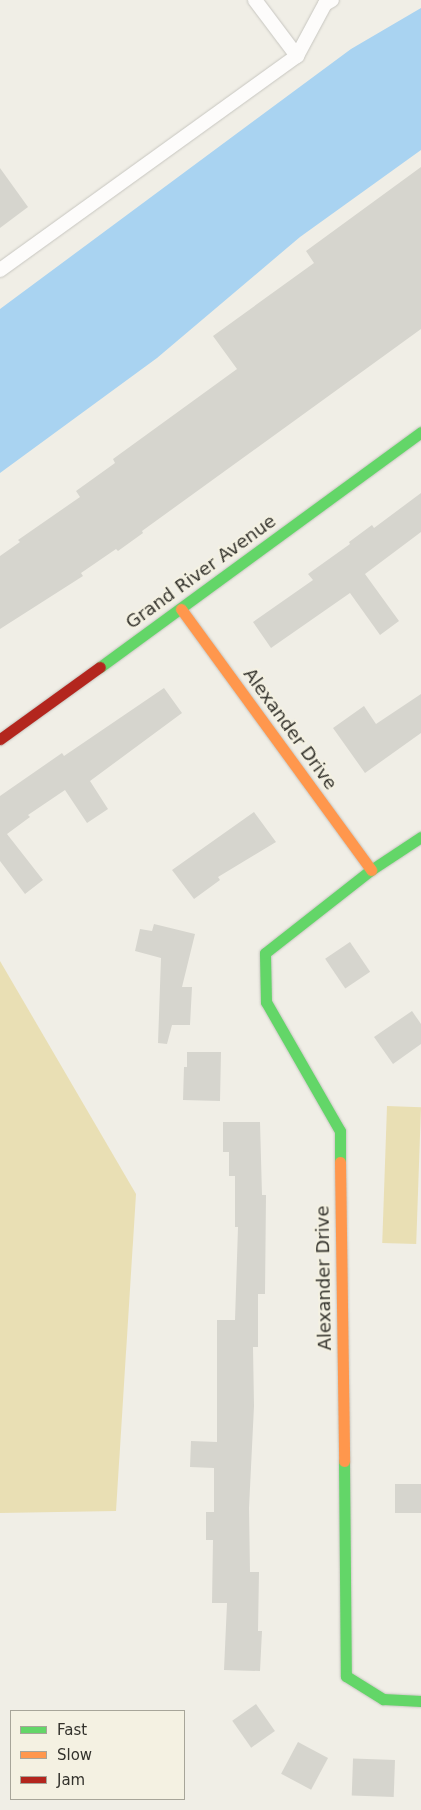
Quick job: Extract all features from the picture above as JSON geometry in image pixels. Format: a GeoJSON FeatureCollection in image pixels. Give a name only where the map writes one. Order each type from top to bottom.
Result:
{"type":"FeatureCollection","features":[{"type":"Feature","properties":{"kind":"street","name":"Grand River Avenue"},"geometry":{"type":"LineString","coordinates":[[0,739],[181,610],[421,432]]}},
{"type":"Feature","properties":{"kind":"street","name":"Alexander Drive"},"geometry":{"type":"LineString","coordinates":[[181,610],[371,870]]}},
{"type":"Feature","properties":{"kind":"street","name":"Alexander Drive"},"geometry":{"type":"LineString","coordinates":[[421,837],[371,870],[265,953],[266,1002],[340,1131],[346,1676],[383,1699],[421,1701]]}},
{"type":"Feature","properties":{"kind":"lane"},"geometry":{"type":"LineString","coordinates":[[255,0],[297,56]]}},
{"type":"Feature","properties":{"kind":"lane"},"geometry":{"type":"LineString","coordinates":[[0,270],[297,56],[325,4],[332,0]]}},
{"type":"Feature","properties":{"kind":"shaded area"},"geometry":{"type":"Polygon","coordinates":[[[0,961],[136,1194],[116,1511],[0,1513],[0,961]]]}},
{"type":"Feature","properties":{"kind":"shaded area"},"geometry":{"type":"Polygon","coordinates":[[[387,1106],[421,1107],[416,1244],[382,1243],[387,1106]]]}},
{"type":"Feature","properties":{"kind":"water"},"geometry":{"type":"Polygon","coordinates":[[[421,8],[421,150],[300,237],[157,358],[0,473],[0,309],[351,49],[421,8]]]}},
{"type":"Feature","properties":{"kind":"building"},"geometry":{"type":"Polygon","coordinates":[[[421,167],[421,329],[142,531],[143,533],[118,551],[116,549],[81,573],[83,576],[0,629],[0,556],[20,542],[18,540],[80,497],[76,491],[115,463],[113,459],[237,369],[213,336],[314,263],[306,251],[421,167]]]}},
{"type":"Feature","properties":{"kind":"building"},"geometry":{"type":"Polygon","coordinates":[[[0,168],[28,207],[0,228],[0,168]]]}},
{"type":"Feature","properties":{"kind":"building"},"geometry":{"type":"Polygon","coordinates":[[[421,493],[421,532],[365,574],[399,621],[380,635],[350,593],[271,648],[253,622],[313,580],[308,574],[350,544],[349,542],[372,525],[374,528],[421,493]]]}},
{"type":"Feature","properties":{"kind":"building"},"geometry":{"type":"Polygon","coordinates":[[[164,688],[182,713],[90,781],[108,809],[87,823],[65,790],[28,815],[30,817],[7,834],[43,880],[25,894],[0,861],[0,796],[62,753],[64,756],[164,688]]]}},
{"type":"Feature","properties":{"kind":"building"},"geometry":{"type":"Polygon","coordinates":[[[421,694],[421,733],[365,773],[333,728],[364,706],[376,724],[421,694]]]}},
{"type":"Feature","properties":{"kind":"building"},"geometry":{"type":"Polygon","coordinates":[[[254,812],[276,842],[218,877],[220,880],[194,899],[172,870],[254,812]]]}},
{"type":"Feature","properties":{"kind":"building"},"geometry":{"type":"Polygon","coordinates":[[[154,924],[195,934],[182,987],[192,987],[190,1025],[172,1025],[167,1044],[158,1043],[161,958],[135,951],[140,929],[152,931],[154,924]]]}},
{"type":"Feature","properties":{"kind":"building"},"geometry":{"type":"Polygon","coordinates":[[[350,942],[370,972],[345,989],[325,959],[350,942]]]}},
{"type":"Feature","properties":{"kind":"building"},"geometry":{"type":"Polygon","coordinates":[[[412,1011],[421,1024],[421,1044],[393,1064],[374,1037],[412,1011]]]}},
{"type":"Feature","properties":{"kind":"building"},"geometry":{"type":"Polygon","coordinates":[[[187,1052],[221,1052],[220,1101],[183,1100],[184,1067],[187,1067],[187,1052]]]}},
{"type":"Feature","properties":{"kind":"building"},"geometry":{"type":"Polygon","coordinates":[[[223,1122],[260,1122],[262,1195],[266,1195],[265,1294],[258,1294],[258,1347],[253,1347],[254,1406],[249,1508],[250,1572],[259,1572],[258,1631],[262,1631],[260,1671],[224,1670],[227,1603],[212,1603],[213,1540],[206,1540],[206,1512],[214,1512],[214,1468],[190,1467],[191,1441],[217,1442],[217,1320],[235,1320],[238,1227],[235,1227],[235,1176],[229,1176],[229,1152],[223,1152],[223,1122]]]}},
{"type":"Feature","properties":{"kind":"building"},"geometry":{"type":"Polygon","coordinates":[[[395,1484],[421,1484],[421,1513],[395,1513],[395,1484]]]}},
{"type":"Feature","properties":{"kind":"building"},"geometry":{"type":"Polygon","coordinates":[[[256,1704],[275,1731],[251,1748],[232,1721],[256,1704]]]}},
{"type":"Feature","properties":{"kind":"building"},"geometry":{"type":"Polygon","coordinates":[[[298,1742],[328,1758],[311,1790],[281,1774],[298,1742]]]}},
{"type":"Feature","properties":{"kind":"building"},"geometry":{"type":"Polygon","coordinates":[[[353,1759],[395,1760],[394,1797],[352,1796],[353,1759]]]}},
{"type":"Feature","properties":{"kind":"traffic: fast"},"geometry":{"type":"LineString","coordinates":[[100,667],[421,432]]}},
{"type":"Feature","properties":{"kind":"traffic: fast"},"geometry":{"type":"LineString","coordinates":[[340,1162],[340,1131],[266,1002],[265,953],[371,870],[421,837]]}},
{"type":"Feature","properties":{"kind":"traffic: fast"},"geometry":{"type":"LineString","coordinates":[[344,1461],[346,1676],[383,1699],[421,1701]]}},
{"type":"Feature","properties":{"kind":"traffic: slow"},"geometry":{"type":"LineString","coordinates":[[181,609],[371,870]]}},
{"type":"Feature","properties":{"kind":"traffic: slow"},"geometry":{"type":"LineString","coordinates":[[340,1162],[344,1461]]}},
{"type":"Feature","properties":{"kind":"traffic: jam"},"geometry":{"type":"LineString","coordinates":[[0,739],[100,667]]}}]}
